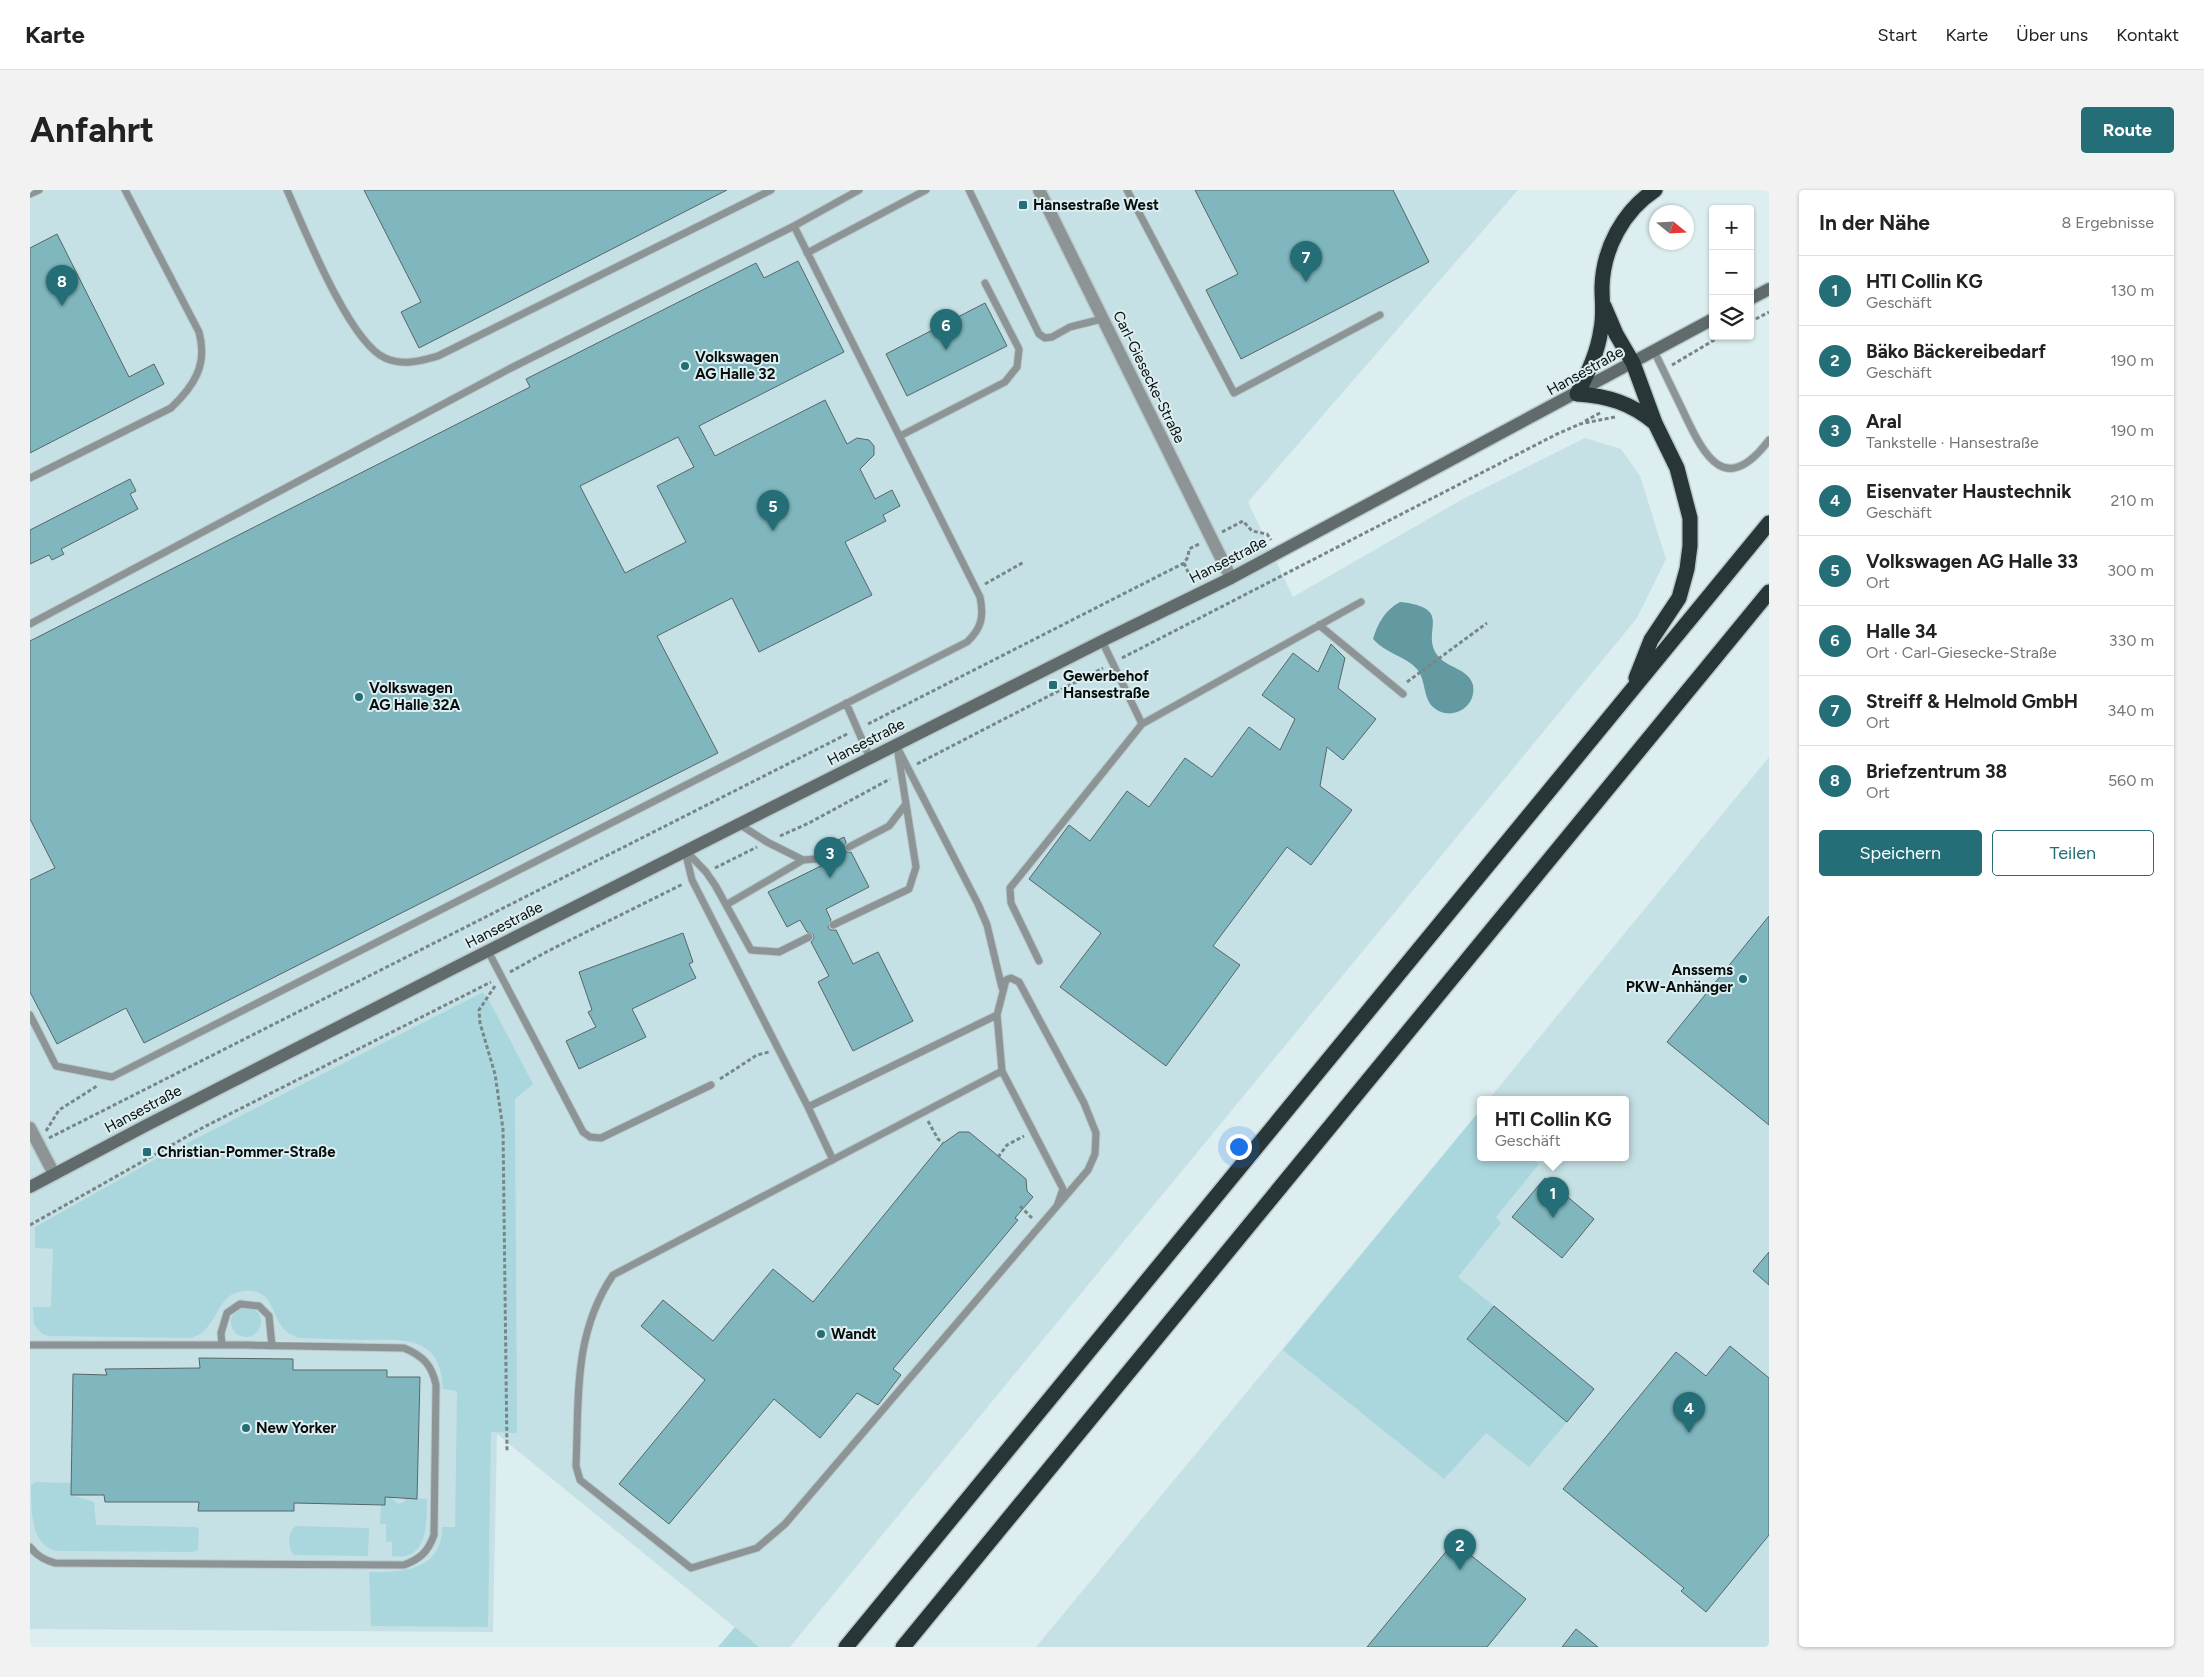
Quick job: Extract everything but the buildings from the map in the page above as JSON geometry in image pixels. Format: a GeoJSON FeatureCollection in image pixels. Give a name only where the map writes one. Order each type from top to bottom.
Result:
{"type":"FeatureCollection","features":[{"type":"Feature","properties":{"kind":"highway"},"geometry":{"type":"LineString","coordinates":[[1655,190],[1628,214],[1613,239],[1603,274],[1604,306],[1602,329],[1596,352],[1578,394],[1600,395],[1621,401],[1639,410],[1655,422]]}},
{"type":"Feature","properties":{"kind":"highway"},"geometry":{"type":"LineString","coordinates":[[1604,306],[1616,334],[1632,363],[1655,422],[1677,468],[1690,518],[1690,546],[1687,569],[1679,598],[1651,640],[1631,692]]}},
{"type":"Feature","properties":{"kind":"highway"},"geometry":{"type":"LineString","coordinates":[[846,1647],[1769,523]]}},
{"type":"Feature","properties":{"kind":"highway"},"geometry":{"type":"LineString","coordinates":[[903,1647],[1769,592]]}},
{"type":"Feature","properties":{"kind":"main road"},"geometry":{"type":"LineString","coordinates":[[1754,297],[1769,289]]}},
{"type":"Feature","properties":{"kind":"main road","name":"Hansestraße"},"geometry":{"type":"LineString","coordinates":[[30,1187],[488,951],[1102,641],[1231,578],[1578,394],[1709,321]]}},
{"type":"Feature","properties":{"kind":"street","name":"Carl-Giesecke-Straße"},"geometry":{"type":"LineString","coordinates":[[1039,190],[1231,578]]}},
{"type":"Feature","properties":{"kind":"street"},"geometry":{"type":"LineString","coordinates":[[30,1128],[54,1174]]}},
{"type":"Feature","properties":{"kind":"lane"},"geometry":{"type":"LineString","coordinates":[[30,194],[39,190]]}},
{"type":"Feature","properties":{"kind":"lane"},"geometry":{"type":"LineString","coordinates":[[30,478],[171,408],[188,392],[197,377],[202,355],[199,332],[128,193],[124,190]]}},
{"type":"Feature","properties":{"kind":"lane"},"geometry":{"type":"LineString","coordinates":[[287,190],[346,314],[360,335],[385,358],[413,363],[438,356],[771,190]]}},
{"type":"Feature","properties":{"kind":"lane"},"geometry":{"type":"LineString","coordinates":[[30,624],[509,369],[794,226],[859,190]]}},
{"type":"Feature","properties":{"kind":"lane"},"geometry":{"type":"LineString","coordinates":[[807,253],[926,190]]}},
{"type":"Feature","properties":{"kind":"lane"},"geometry":{"type":"LineString","coordinates":[[969,190],[1039,334],[1045,338],[1052,337],[1070,327],[1102,319]]}},
{"type":"Feature","properties":{"kind":"lane"},"geometry":{"type":"LineString","coordinates":[[1127,190],[1234,393],[1380,315]]}},
{"type":"Feature","properties":{"kind":"lane"},"geometry":{"type":"LineString","coordinates":[[30,1015],[56,1066],[112,1077],[967,642],[975,634],[981,624],[983,612],[976,588],[794,226]]}},
{"type":"Feature","properties":{"kind":"lane"},"geometry":{"type":"LineString","coordinates":[[900,436],[1005,382],[1017,367],[1019,348],[985,283]]}},
{"type":"Feature","properties":{"kind":"lane"},"geometry":{"type":"LineString","coordinates":[[1654,351],[1700,446],[1711,461],[1733,469],[1746,465],[1759,454],[1769,440]]}},
{"type":"Feature","properties":{"kind":"lane"},"geometry":{"type":"LineString","coordinates":[[1039,961],[1011,903],[1010,888],[1142,724],[1361,602]]}},
{"type":"Feature","properties":{"kind":"lane"},"geometry":{"type":"LineString","coordinates":[[1319,625],[1403,694]]}},
{"type":"Feature","properties":{"kind":"lane"},"geometry":{"type":"LineString","coordinates":[[1102,641],[1142,724]]}},
{"type":"Feature","properties":{"kind":"lane"},"geometry":{"type":"LineString","coordinates":[[846,703],[870,758]]}},
{"type":"Feature","properties":{"kind":"lane"},"geometry":{"type":"LineString","coordinates":[[896,745],[978,904],[987,925],[1003,989]]}},
{"type":"Feature","properties":{"kind":"lane"},"geometry":{"type":"LineString","coordinates":[[833,925],[909,889],[916,867],[896,745]]}},
{"type":"Feature","properties":{"kind":"lane"},"geometry":{"type":"LineString","coordinates":[[849,847],[889,826],[906,804]]}},
{"type":"Feature","properties":{"kind":"lane"},"geometry":{"type":"LineString","coordinates":[[739,824],[767,842],[804,860]]}},
{"type":"Feature","properties":{"kind":"lane"},"geometry":{"type":"LineString","coordinates":[[686,851],[706,872],[751,950],[779,952],[809,937]]}},
{"type":"Feature","properties":{"kind":"lane"},"geometry":{"type":"LineString","coordinates":[[686,851],[692,880],[778,1047],[833,1160]]}},
{"type":"Feature","properties":{"kind":"lane"},"geometry":{"type":"LineString","coordinates":[[726,905],[804,860],[826,858]]}},
{"type":"Feature","properties":{"kind":"lane"},"geometry":{"type":"LineString","coordinates":[[488,951],[583,1132],[590,1137],[601,1138],[711,1085]]}},
{"type":"Feature","properties":{"kind":"lane"},"geometry":{"type":"LineString","coordinates":[[1002,1071],[613,1275],[599,1295],[587,1328],[580,1357],[576,1466],[580,1480],[690,1568],[757,1548],[785,1524],[1088,1170],[1095,1154],[1096,1133],[1084,1103],[1019,982],[1011,978],[1006,980],[997,1016],[1002,1071],[1063,1189],[1056,1206]]}},
{"type":"Feature","properties":{"kind":"lane"},"geometry":{"type":"LineString","coordinates":[[808,1107],[997,1016]]}},
{"type":"Feature","properties":{"kind":"lane"},"geometry":{"type":"LineString","coordinates":[[222,1345],[221,1333],[227,1313],[240,1304],[259,1306],[269,1316],[272,1346]]}},
{"type":"Feature","properties":{"kind":"lane"},"geometry":{"type":"LineString","coordinates":[[30,1345],[222,1345],[404,1348],[416,1353],[426,1361],[433,1370],[436,1385],[434,1535],[425,1553],[416,1560],[404,1565],[54,1563],[44,1560],[30,1547]]}},
{"type":"Feature","properties":{"kind":"path"},"geometry":{"type":"LineString","coordinates":[[1754,320],[1769,312]]}},
{"type":"Feature","properties":{"kind":"path"},"geometry":{"type":"LineString","coordinates":[[1663,370],[1714,340]]}},
{"type":"Feature","properties":{"kind":"path"},"geometry":{"type":"LineString","coordinates":[[1580,424],[1613,418],[1618,414],[1621,401]]}},
{"type":"Feature","properties":{"kind":"path"},"geometry":{"type":"LineString","coordinates":[[908,769],[1603,411]]}},
{"type":"Feature","properties":{"kind":"path"},"geometry":{"type":"LineString","coordinates":[[38,1144],[1184,563],[1188,557],[1189,549],[1243,522],[1252,531],[1267,534],[1288,574]]}},
{"type":"Feature","properties":{"kind":"path"},"geometry":{"type":"LineString","coordinates":[[976,588],[1024,562]]}},
{"type":"Feature","properties":{"kind":"path"},"geometry":{"type":"LineString","coordinates":[[1415,676],[1487,624]]}},
{"type":"Feature","properties":{"kind":"path"},"geometry":{"type":"LineString","coordinates":[[706,872],[809,823],[901,774]]}},
{"type":"Feature","properties":{"kind":"path"},"geometry":{"type":"LineString","coordinates":[[30,1225],[202,1128],[501,978],[548,951],[692,880]]}},
{"type":"Feature","properties":{"kind":"path"},"geometry":{"type":"LineString","coordinates":[[501,978],[479,1010],[480,1023],[495,1074],[503,1129],[507,1451]]}},
{"type":"Feature","properties":{"kind":"path"},"geometry":{"type":"LineString","coordinates":[[711,1085],[757,1055],[778,1047]]}},
{"type":"Feature","properties":{"kind":"path"},"geometry":{"type":"LineString","coordinates":[[38,1144],[60,1110],[112,1077]]}},
{"type":"Feature","properties":{"kind":"path"},"geometry":{"type":"LineString","coordinates":[[998,1157],[1007,1145],[1033,1132]]}},
{"type":"Feature","properties":{"kind":"path"},"geometry":{"type":"LineString","coordinates":[[934,1133],[943,1143]]}},
{"type":"Feature","properties":{"kind":"path"},"geometry":{"type":"LineString","coordinates":[[1020,1206],[1040,1225]]}},
{"type":"Feature","properties":{"kind":"shaded area"},"geometry":{"type":"Polygon","coordinates":[[[30,190],[1518,190],[1248,502],[1293,597],[1461,500],[1585,438],[1621,449],[1640,476],[1666,559],[1637,618],[790,1647],[759,1647],[497,1434],[493,1632],[30,1629],[30,190]]]}},
{"type":"Feature","properties":{"kind":"shaded area"},"geometry":{"type":"Polygon","coordinates":[[[1400,602],[1417,605],[1427,610],[1432,616],[1432,639],[1439,657],[1463,672],[1471,680],[1473,693],[1471,701],[1460,711],[1447,713],[1433,707],[1428,699],[1422,678],[1417,669],[1407,661],[1383,648],[1373,639],[1383,617],[1400,602]]]}},
{"type":"Feature","properties":{"kind":"shaded area"},"geometry":{"type":"Polygon","coordinates":[[[1769,757],[1769,1647],[1036,1647],[1477,1114],[1477,1161],[1629,1161],[1629,1096],[1491,1096],[1769,757]]]}},
{"type":"Feature","properties":{"kind":"shaded area"},"geometry":{"type":"Polygon","coordinates":[[[483,992],[533,1084],[515,1099],[517,1433],[491,1432],[488,1627],[371,1626],[369,1572],[407,1570],[418,1566],[436,1552],[441,1541],[442,1527],[455,1527],[457,1391],[443,1389],[441,1371],[435,1358],[427,1349],[405,1341],[299,1338],[288,1333],[282,1327],[272,1306],[264,1296],[253,1291],[234,1293],[227,1298],[208,1327],[192,1338],[49,1336],[42,1334],[34,1324],[33,1307],[51,1307],[53,1249],[35,1248],[35,1227],[156,1159],[483,992]]]}},
{"type":"Feature","properties":{"kind":"shaded area"},"geometry":{"type":"Polygon","coordinates":[[[1477,1114],[1477,1161],[1535,1161],[1539,1164],[1496,1217],[1501,1223],[1458,1277],[1494,1306],[1467,1339],[1567,1422],[1529,1467],[1486,1433],[1444,1479],[1283,1350],[1477,1114]]]}},
{"type":"Feature","properties":{"kind":"shaded area"},"geometry":{"type":"Polygon","coordinates":[[[246,1307],[257,1311],[261,1322],[257,1333],[246,1337],[235,1333],[231,1322],[235,1311],[246,1307]]]}},
{"type":"Feature","properties":{"kind":"shaded area"},"geometry":{"type":"Polygon","coordinates":[[[35,1482],[72,1483],[71,1495],[94,1502],[96,1525],[197,1527],[199,1530],[198,1550],[192,1552],[55,1551],[41,1541],[34,1525],[31,1486],[35,1482]]]}},
{"type":"Feature","properties":{"kind":"shaded area"},"geometry":{"type":"Polygon","coordinates":[[[385,1497],[392,1498],[398,1504],[404,1502],[406,1498],[427,1499],[427,1519],[423,1539],[413,1553],[404,1556],[392,1556],[392,1542],[386,1542],[386,1524],[380,1524],[381,1504],[385,1504],[385,1497]]]}},
{"type":"Feature","properties":{"kind":"shaded area"},"geometry":{"type":"Polygon","coordinates":[[[295,1526],[369,1528],[368,1556],[294,1555],[290,1549],[289,1541],[295,1526]]]}},
{"type":"Feature","properties":{"kind":"shaded area"},"geometry":{"type":"Polygon","coordinates":[[[735,1627],[759,1647],[718,1647],[735,1627]]]}},
{"type":"Feature","properties":{"kind":"place","name":"Hansestraße West"},"geometry":{"type":"Point","coordinates":[1023,205]}},
{"type":"Feature","properties":{"kind":"place","name":"Streiff & Helmold GmbH"},"geometry":{"type":"Point","coordinates":[1306,282]}},
{"type":"Feature","properties":{"kind":"place","name":"Briefzentrum 38"},"geometry":{"type":"Point","coordinates":[62,306]}},
{"type":"Feature","properties":{"kind":"place","name":"Halle 34"},"geometry":{"type":"Point","coordinates":[946,350]}},
{"type":"Feature","properties":{"kind":"place","name":"Volkswagen AG Halle 32"},"geometry":{"type":"Point","coordinates":[685,366]}},
{"type":"Feature","properties":{"kind":"place","name":"Volkswagen AG Halle 33"},"geometry":{"type":"Point","coordinates":[773,531]}},
{"type":"Feature","properties":{"kind":"place","name":"Gewerbehof Hansestraße"},"geometry":{"type":"Point","coordinates":[1053,685]}},
{"type":"Feature","properties":{"kind":"place","name":"Volkswagen AG Halle 32A"},"geometry":{"type":"Point","coordinates":[359,697]}},
{"type":"Feature","properties":{"kind":"place","name":"Aral"},"geometry":{"type":"Point","coordinates":[830,878]}},
{"type":"Feature","properties":{"kind":"place","name":"Anssems PKW-Anhänger"},"geometry":{"type":"Point","coordinates":[1743,979]}},
{"type":"Feature","properties":{"kind":"place","name":"Christian-Pommer-Straße"},"geometry":{"type":"Point","coordinates":[147,1152]}},
{"type":"Feature","properties":{"kind":"place","name":"HTI Collin KG"},"geometry":{"type":"Point","coordinates":[1553,1218]}},
{"type":"Feature","properties":{"kind":"place","name":"Wandt"},"geometry":{"type":"Point","coordinates":[821,1334]}},
{"type":"Feature","properties":{"kind":"place","name":"New Yorker"},"geometry":{"type":"Point","coordinates":[246,1428]}},
{"type":"Feature","properties":{"kind":"place","name":"Eisenvater Haustechnik"},"geometry":{"type":"Point","coordinates":[1689,1433]}},
{"type":"Feature","properties":{"kind":"place","name":"Bäko Bäckereibedarf"},"geometry":{"type":"Point","coordinates":[1460,1570]}}]}
